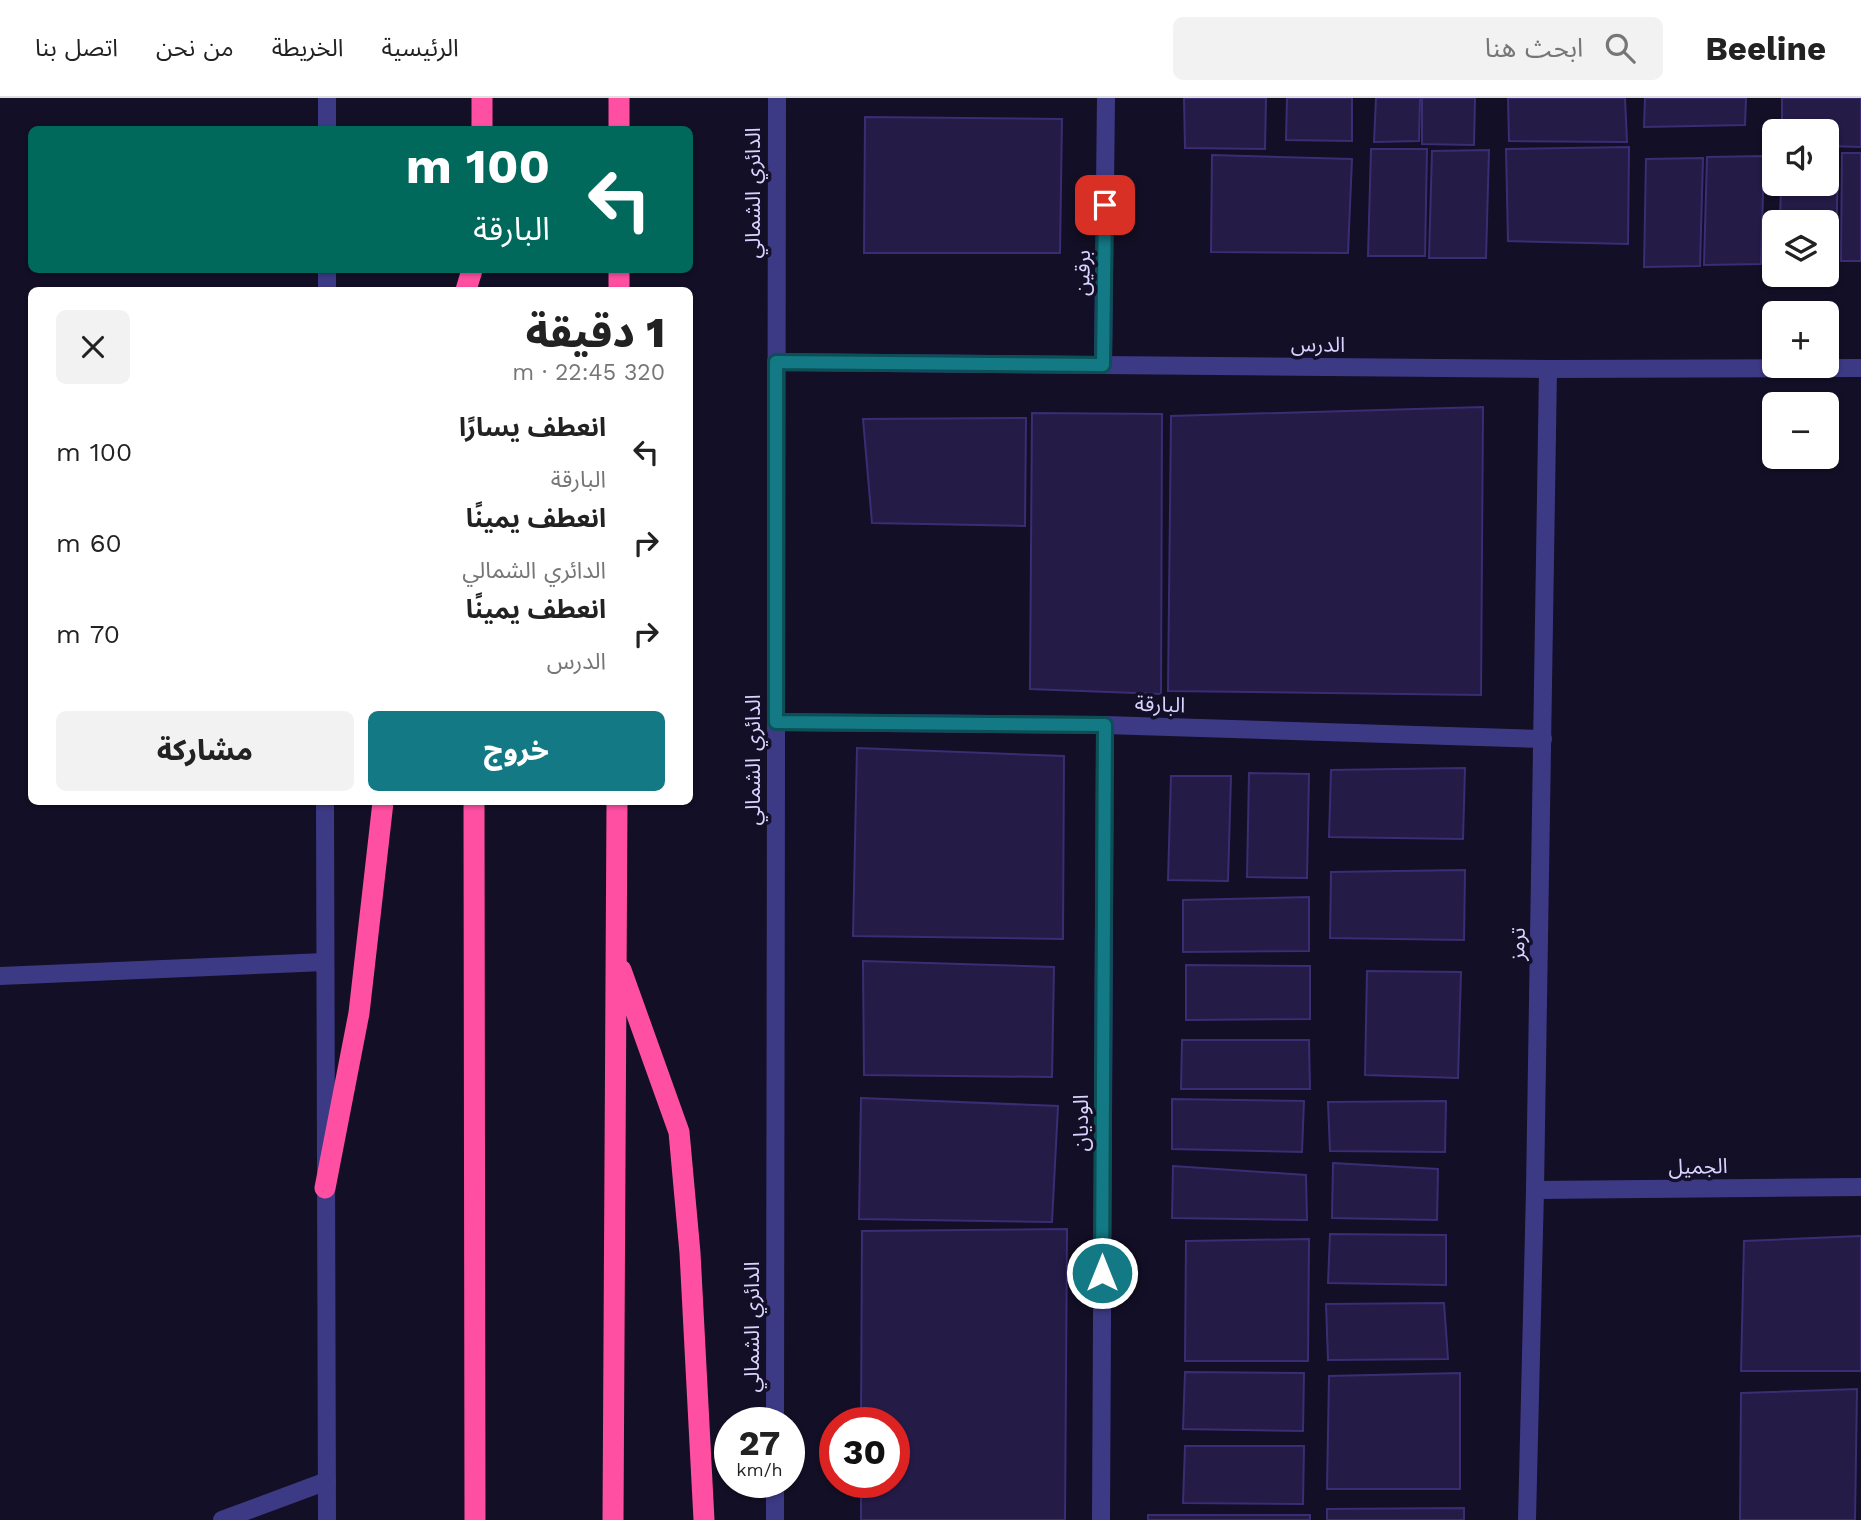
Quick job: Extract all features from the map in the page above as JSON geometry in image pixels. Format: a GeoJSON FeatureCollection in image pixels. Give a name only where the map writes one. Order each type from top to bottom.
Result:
{"type":"FeatureCollection","features":[{"type":"Feature","properties":{"kind":"highway"},"geometry":{"type":"LineString","coordinates":[[482,98],[482,126]]}},
{"type":"Feature","properties":{"kind":"highway"},"geometry":{"type":"LineString","coordinates":[[619,98],[619,126]]}},
{"type":"Feature","properties":{"kind":"highway"},"geometry":{"type":"LineString","coordinates":[[325,1188],[359,1013],[383,805]]}},
{"type":"Feature","properties":{"kind":"highway"},"geometry":{"type":"LineString","coordinates":[[474,805],[475,1520]]}},
{"type":"Feature","properties":{"kind":"highway"},"geometry":{"type":"LineString","coordinates":[[613,1520],[617,805]]}},
{"type":"Feature","properties":{"kind":"highway"},"geometry":{"type":"LineString","coordinates":[[616,957],[680,1132],[691,1266],[704,1520]]}},
{"type":"Feature","properties":{"kind":"street"},"geometry":{"type":"LineString","coordinates":[[327,98],[327,126]]}},
{"type":"Feature","properties":{"kind":"street","name":"الدائري الشمالي"},"geometry":{"type":"LineString","coordinates":[[775,1407],[777,98]]}},
{"type":"Feature","properties":{"kind":"street","name":"برقين"},"geometry":{"type":"LineString","coordinates":[[1103,365],[1106,98]]}},
{"type":"Feature","properties":{"kind":"street","name":"الدرس"},"geometry":{"type":"LineString","coordinates":[[776,362],[1548,369],[1861,368]]}},
{"type":"Feature","properties":{"kind":"street","name":"ترمز"},"geometry":{"type":"LineString","coordinates":[[1527,1520],[1548,369]]}},
{"type":"Feature","properties":{"kind":"street","name":"البارقة"},"geometry":{"type":"LineString","coordinates":[[776,722],[1105,725],[1543,739]]}},
{"type":"Feature","properties":{"kind":"street","name":"الوديان"},"geometry":{"type":"LineString","coordinates":[[1101,1520],[1105,725]]}},
{"type":"Feature","properties":{"kind":"street"},"geometry":{"type":"LineString","coordinates":[[326,805],[327,1520]]}},
{"type":"Feature","properties":{"kind":"street"},"geometry":{"type":"LineString","coordinates":[[0,976],[325,962]]}},
{"type":"Feature","properties":{"kind":"street","name":"الجميل"},"geometry":{"type":"LineString","coordinates":[[1535,1190],[1861,1187]]}},
{"type":"Feature","properties":{"kind":"street"},"geometry":{"type":"LineString","coordinates":[[222,1520],[327,1482]]}},
{"type":"Feature","properties":{"kind":"street"},"geometry":{"type":"LineString","coordinates":[[775,1498],[775,1520]]}},
{"type":"Feature","properties":{"kind":"building"},"geometry":{"type":"Polygon","coordinates":[[[1184,98],[1266,98],[1265,149],[1185,148],[1184,98]]]}},
{"type":"Feature","properties":{"kind":"building"},"geometry":{"type":"Polygon","coordinates":[[[1287,98],[1352,98],[1352,141],[1286,140],[1287,98]]]}},
{"type":"Feature","properties":{"kind":"building"},"geometry":{"type":"Polygon","coordinates":[[[1376,98],[1420,98],[1419,141],[1374,142],[1376,98]]]}},
{"type":"Feature","properties":{"kind":"building"},"geometry":{"type":"Polygon","coordinates":[[[1422,98],[1475,98],[1474,145],[1422,144],[1422,98]]]}},
{"type":"Feature","properties":{"kind":"building"},"geometry":{"type":"Polygon","coordinates":[[[1508,98],[1625,98],[1627,142],[1509,141],[1508,98]]]}},
{"type":"Feature","properties":{"kind":"building"},"geometry":{"type":"Polygon","coordinates":[[[1645,98],[1746,98],[1745,125],[1644,127],[1645,98]]]}},
{"type":"Feature","properties":{"kind":"building"},"geometry":{"type":"Polygon","coordinates":[[[1782,98],[1861,98],[1861,147],[1839,146],[1839,119],[1782,119],[1782,98]]]}},
{"type":"Feature","properties":{"kind":"building"},"geometry":{"type":"Polygon","coordinates":[[[865,117],[1062,119],[1060,253],[864,253],[865,117]]]}},
{"type":"Feature","properties":{"kind":"building"},"geometry":{"type":"Polygon","coordinates":[[[1629,147],[1628,244],[1508,241],[1506,149],[1629,147]]]}},
{"type":"Feature","properties":{"kind":"building"},"geometry":{"type":"Polygon","coordinates":[[[1371,149],[1427,149],[1425,256],[1368,256],[1371,149]]]}},
{"type":"Feature","properties":{"kind":"building"},"geometry":{"type":"Polygon","coordinates":[[[1489,150],[1486,258],[1429,258],[1432,151],[1489,150]]]}},
{"type":"Feature","properties":{"kind":"building"},"geometry":{"type":"Polygon","coordinates":[[[1842,153],[1861,153],[1861,261],[1841,261],[1842,153]]]}},
{"type":"Feature","properties":{"kind":"building"},"geometry":{"type":"Polygon","coordinates":[[[1212,155],[1352,159],[1348,253],[1211,252],[1212,155]]]}},
{"type":"Feature","properties":{"kind":"building"},"geometry":{"type":"Polygon","coordinates":[[[1762,156],[1761,264],[1704,265],[1707,157],[1762,156]]]}},
{"type":"Feature","properties":{"kind":"building"},"geometry":{"type":"Polygon","coordinates":[[[1703,158],[1700,266],[1644,267],[1646,159],[1703,158]]]}},
{"type":"Feature","properties":{"kind":"building"},"geometry":{"type":"Polygon","coordinates":[[[1781,196],[1837,196],[1837,210],[1780,210],[1781,196]]]}},
{"type":"Feature","properties":{"kind":"building"},"geometry":{"type":"Polygon","coordinates":[[[1483,407],[1481,695],[1168,691],[1171,416],[1483,407]]]}},
{"type":"Feature","properties":{"kind":"building"},"geometry":{"type":"Polygon","coordinates":[[[1032,413],[1162,414],[1161,694],[1030,689],[1032,413]]]}},
{"type":"Feature","properties":{"kind":"building"},"geometry":{"type":"Polygon","coordinates":[[[1026,418],[1025,526],[872,523],[863,419],[1026,418]]]}},
{"type":"Feature","properties":{"kind":"building"},"geometry":{"type":"Polygon","coordinates":[[[857,748],[1064,756],[1063,939],[853,936],[857,748]]]}},
{"type":"Feature","properties":{"kind":"building"},"geometry":{"type":"Polygon","coordinates":[[[1465,768],[1463,839],[1329,837],[1331,770],[1465,768]]]}},
{"type":"Feature","properties":{"kind":"building"},"geometry":{"type":"Polygon","coordinates":[[[1249,773],[1309,774],[1307,878],[1247,877],[1249,773]]]}},
{"type":"Feature","properties":{"kind":"building"},"geometry":{"type":"Polygon","coordinates":[[[1171,776],[1231,776],[1228,881],[1168,880],[1171,776]]]}},
{"type":"Feature","properties":{"kind":"building"},"geometry":{"type":"Polygon","coordinates":[[[1465,870],[1464,940],[1330,938],[1331,872],[1465,870]]]}},
{"type":"Feature","properties":{"kind":"building"},"geometry":{"type":"Polygon","coordinates":[[[1309,897],[1309,951],[1183,952],[1183,900],[1309,897]]]}},
{"type":"Feature","properties":{"kind":"building"},"geometry":{"type":"Polygon","coordinates":[[[863,961],[1054,967],[1052,1077],[864,1075],[863,961]]]}},
{"type":"Feature","properties":{"kind":"building"},"geometry":{"type":"Polygon","coordinates":[[[1186,965],[1310,966],[1310,1019],[1186,1020],[1186,965]]]}},
{"type":"Feature","properties":{"kind":"building"},"geometry":{"type":"Polygon","coordinates":[[[1367,971],[1461,972],[1458,1078],[1365,1075],[1367,971]]]}},
{"type":"Feature","properties":{"kind":"building"},"geometry":{"type":"Polygon","coordinates":[[[1182,1040],[1309,1040],[1310,1089],[1181,1089],[1182,1040]]]}},
{"type":"Feature","properties":{"kind":"building"},"geometry":{"type":"Polygon","coordinates":[[[861,1098],[1058,1106],[1052,1222],[859,1219],[861,1098]]]}},
{"type":"Feature","properties":{"kind":"building"},"geometry":{"type":"Polygon","coordinates":[[[1172,1099],[1304,1101],[1302,1152],[1172,1149],[1172,1099]]]}},
{"type":"Feature","properties":{"kind":"building"},"geometry":{"type":"Polygon","coordinates":[[[1446,1101],[1445,1152],[1330,1151],[1328,1102],[1446,1101]]]}},
{"type":"Feature","properties":{"kind":"building"},"geometry":{"type":"Polygon","coordinates":[[[1333,1163],[1438,1169],[1437,1220],[1332,1218],[1333,1163]]]}},
{"type":"Feature","properties":{"kind":"building"},"geometry":{"type":"Polygon","coordinates":[[[1173,1166],[1306,1175],[1307,1220],[1172,1218],[1173,1166]]]}},
{"type":"Feature","properties":{"kind":"building"},"geometry":{"type":"Polygon","coordinates":[[[1067,1229],[1065,1520],[861,1520],[861,1498],[910,1498],[910,1407],[861,1407],[862,1231],[1067,1229]]]}},
{"type":"Feature","properties":{"kind":"building"},"geometry":{"type":"Polygon","coordinates":[[[1330,1234],[1446,1235],[1446,1285],[1328,1283],[1330,1234]]]}},
{"type":"Feature","properties":{"kind":"building"},"geometry":{"type":"Polygon","coordinates":[[[1861,1236],[1861,1371],[1741,1371],[1744,1241],[1861,1236]]]}},
{"type":"Feature","properties":{"kind":"building"},"geometry":{"type":"Polygon","coordinates":[[[1309,1239],[1308,1361],[1185,1361],[1186,1241],[1309,1239]]]}},
{"type":"Feature","properties":{"kind":"building"},"geometry":{"type":"Polygon","coordinates":[[[1444,1303],[1448,1359],[1328,1360],[1326,1304],[1444,1303]]]}},
{"type":"Feature","properties":{"kind":"building"},"geometry":{"type":"Polygon","coordinates":[[[1185,1372],[1304,1373],[1303,1431],[1183,1429],[1185,1372]]]}},
{"type":"Feature","properties":{"kind":"building"},"geometry":{"type":"Polygon","coordinates":[[[1460,1373],[1460,1489],[1327,1489],[1329,1376],[1460,1373]]]}},
{"type":"Feature","properties":{"kind":"building"},"geometry":{"type":"Polygon","coordinates":[[[1857,1389],[1855,1520],[1740,1520],[1741,1393],[1857,1389]]]}},
{"type":"Feature","properties":{"kind":"building"},"geometry":{"type":"Polygon","coordinates":[[[1185,1446],[1304,1446],[1303,1504],[1183,1503],[1185,1446]]]}},
{"type":"Feature","properties":{"kind":"building"},"geometry":{"type":"Polygon","coordinates":[[[1464,1508],[1464,1520],[1327,1520],[1327,1509],[1464,1508]]]}},
{"type":"Feature","properties":{"kind":"building"},"geometry":{"type":"Polygon","coordinates":[[[1148,1515],[1310,1515],[1310,1520],[1148,1520],[1148,1515]]]}},
{"type":"Feature","properties":{"kind":"route"},"geometry":{"type":"LineString","coordinates":[[1102,1273],[1105,725],[776,722],[776,362],[1103,365],[1105,205]]}}]}
